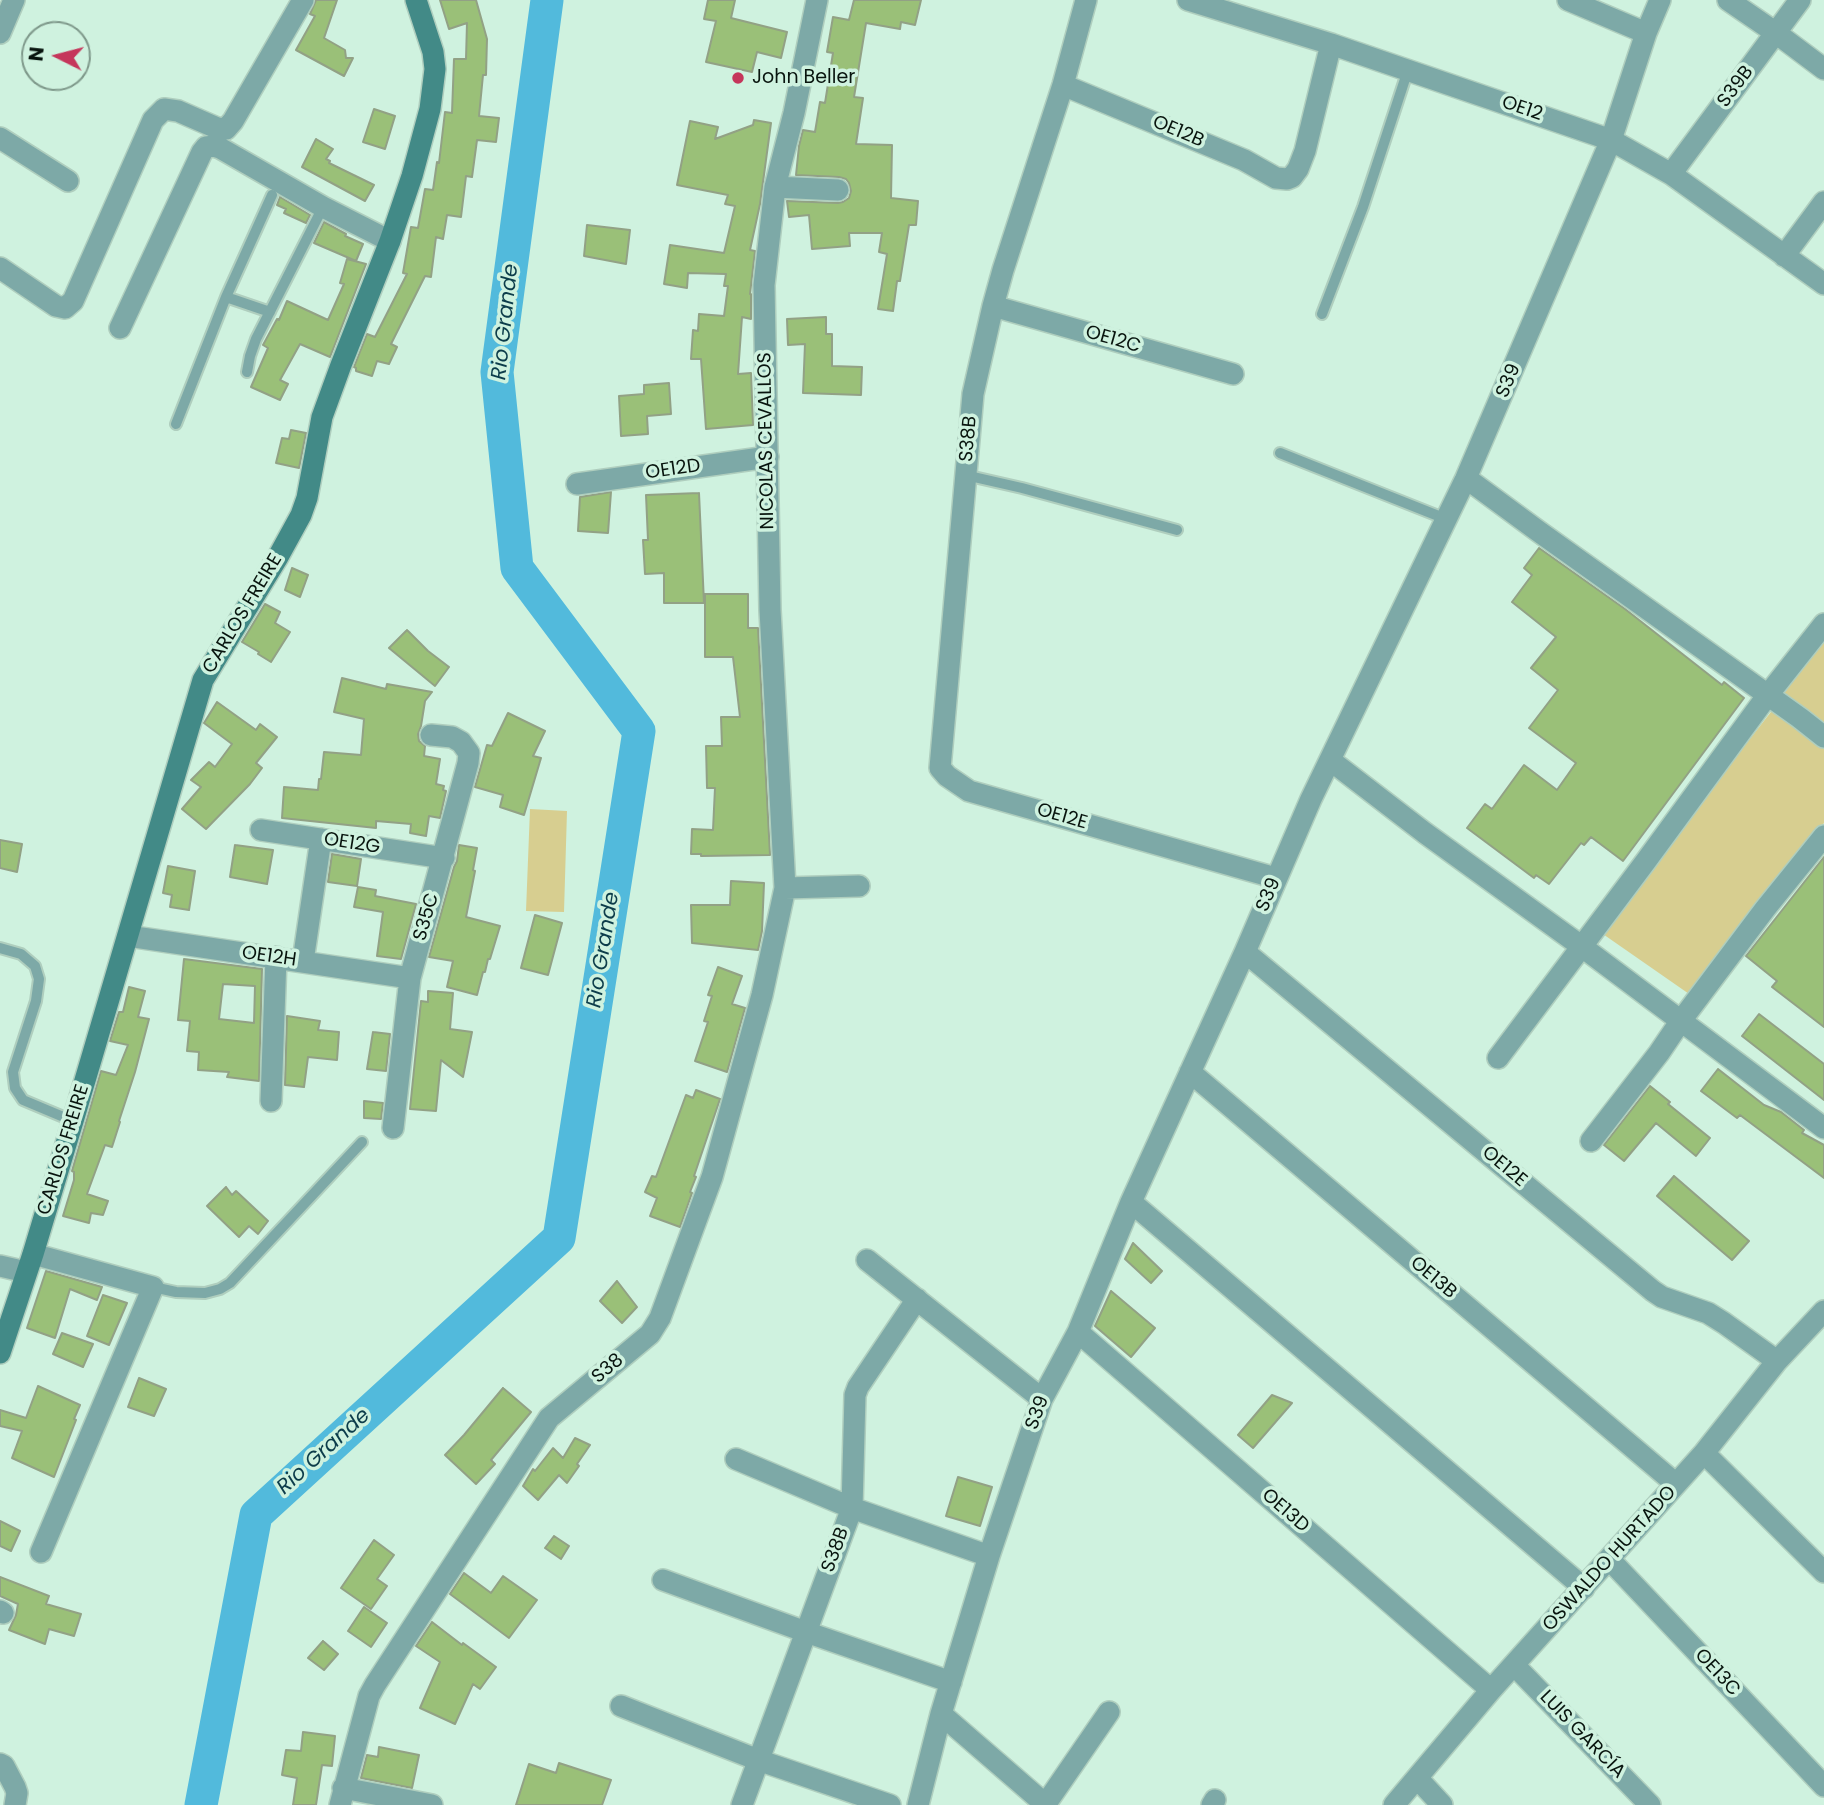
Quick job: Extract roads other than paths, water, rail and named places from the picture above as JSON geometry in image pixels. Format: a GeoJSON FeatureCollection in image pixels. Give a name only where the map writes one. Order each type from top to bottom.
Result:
{"type":"FeatureCollection","features":[{"type":"Feature","properties":{"kind":"street"},"geometry":{"type":"LineString","coordinates":[[0,33],[14,0]]}},
{"type":"Feature","properties":{"kind":"street"},"geometry":{"type":"LineString","coordinates":[[0,268],[56,306],[65,308],[73,301],[153,120],[164,109],[177,111],[216,128],[226,129],[303,0]]}},
{"type":"Feature","properties":{"kind":"street","name":"CARLOS FREIRE"},"geometry":{"type":"LineString","coordinates":[[0,1353],[73,1121],[202,680],[301,516],[323,417],[412,176],[430,109],[435,69],[433,52],[416,0]]}},
{"type":"Feature","properties":{"kind":"street","name":"NICOLAS CEVALLOS"},"geometry":{"type":"LineString","coordinates":[[785,888],[770,610],[764,285],[775,187],[794,113],[817,0]]}},
{"type":"Feature","properties":{"kind":"street"},"geometry":{"type":"LineString","coordinates":[[1063,85],[1086,0]]}},
{"type":"Feature","properties":{"kind":"street","name":"OE12"},"geometry":{"type":"LineString","coordinates":[[1188,0],[1331,44],[1611,140],[1671,174],[1824,284]]}},
{"type":"Feature","properties":{"kind":"street"},"geometry":{"type":"LineString","coordinates":[[1567,0],[1646,33]]}},
{"type":"Feature","properties":{"kind":"street","name":"S39"},"geometry":{"type":"LineString","coordinates":[[918,1805],[941,1714],[989,1556],[1042,1399],[1078,1332],[1131,1202],[1330,760],[1466,478],[1611,140],[1646,33],[1660,0]]}},
{"type":"Feature","properties":{"kind":"street"},"geometry":{"type":"LineString","coordinates":[[1728,0],[1824,69]]}},
{"type":"Feature","properties":{"kind":"street","name":"S39B"},"geometry":{"type":"LineString","coordinates":[[1671,174],[1800,0]]}},
{"type":"Feature","properties":{"kind":"street","name":"OE12B"},"geometry":{"type":"LineString","coordinates":[[1063,85],[1244,160],[1282,180],[1292,177],[1305,151],[1331,44]]}},
{"type":"Feature","properties":{"kind":"street","name":"S38B"},"geometry":{"type":"LineString","coordinates":[[969,791],[940,768],[973,394],[1007,256],[1063,85]]}},
{"type":"Feature","properties":{"kind":"street"},"geometry":{"type":"LineString","coordinates":[[0,138],[68,181]]}},
{"type":"Feature","properties":{"kind":"street"},"geometry":{"type":"LineString","coordinates":[[120,328],[206,147],[220,148],[323,207],[390,241]]}},
{"type":"Feature","properties":{"kind":"street"},"geometry":{"type":"LineString","coordinates":[[775,187],[838,190]]}},
{"type":"Feature","properties":{"kind":"street"},"geometry":{"type":"LineString","coordinates":[[1784,256],[1824,202]]}},
{"type":"Feature","properties":{"kind":"street","name":"OE12C"},"geometry":{"type":"LineString","coordinates":[[993,306],[1233,373]]}},
{"type":"Feature","properties":{"kind":"street","name":"OE12D"},"geometry":{"type":"LineString","coordinates":[[577,484],[768,457]]}},
{"type":"Feature","properties":{"kind":"street"},"geometry":{"type":"LineString","coordinates":[[1466,478],[1824,737]]}},
{"type":"Feature","properties":{"kind":"street"},"geometry":{"type":"LineString","coordinates":[[1498,1058],[1767,696],[1824,624]]}},
{"type":"Feature","properties":{"kind":"street","name":"S35C"},"geometry":{"type":"LineString","coordinates":[[393,1128],[410,978],[444,858],[469,753],[461,741],[452,737],[431,735]]}},
{"type":"Feature","properties":{"kind":"street"},"geometry":{"type":"LineString","coordinates":[[1330,760],[1824,1128]]}},
{"type":"Feature","properties":{"kind":"street","name":"OE12E"},"geometry":{"type":"LineString","coordinates":[[969,791],[1276,878]]}},
{"type":"Feature","properties":{"kind":"street","name":"OE12G"},"geometry":{"type":"LineString","coordinates":[[261,830],[444,858]]}},
{"type":"Feature","properties":{"kind":"street"},"geometry":{"type":"LineString","coordinates":[[1591,1141],[1660,1054],[1680,1022],[1765,909],[1824,836]]}},
{"type":"Feature","properties":{"kind":"street"},"geometry":{"type":"LineString","coordinates":[[303,961],[321,839]]}},
{"type":"Feature","properties":{"kind":"street"},"geometry":{"type":"LineString","coordinates":[[785,888],[859,886]]}},
{"type":"Feature","properties":{"kind":"street","name":"S38"},"geometry":{"type":"LineString","coordinates":[[341,1796],[369,1696],[375,1685],[550,1418],[650,1334],[660,1318],[712,1177],[762,995],[785,888]]}},
{"type":"Feature","properties":{"kind":"street","name":"OE12H"},"geometry":{"type":"LineString","coordinates":[[128,936],[410,978]]}},
{"type":"Feature","properties":{"kind":"street","name":"OE12E"},"geometry":{"type":"LineString","coordinates":[[1245,952],[1653,1291],[1662,1297],[1708,1313],[1777,1361]]}},
{"type":"Feature","properties":{"kind":"street"},"geometry":{"type":"LineString","coordinates":[[271,1101],[276,957]]}},
{"type":"Feature","properties":{"kind":"street","name":"OE13B"},"geometry":{"type":"LineString","coordinates":[[1190,1072],[1676,1484]]}},
{"type":"Feature","properties":{"kind":"street"},"geometry":{"type":"LineString","coordinates":[[1131,1202],[1584,1588]]}},
{"type":"Feature","properties":{"kind":"street"},"geometry":{"type":"LineString","coordinates":[[867,1260],[1042,1399]]}},
{"type":"Feature","properties":{"kind":"street"},"geometry":{"type":"LineString","coordinates":[[0,1266],[29,1263],[153,1287],[41,1552]]}},
{"type":"Feature","properties":{"kind":"street","name":"S38B"},"geometry":{"type":"LineString","coordinates":[[742,1805],[852,1508],[855,1395],[917,1299]]}},
{"type":"Feature","properties":{"kind":"street","name":"OSWALDO HURTADO"},"geometry":{"type":"LineString","coordinates":[[1394,1805],[1491,1690],[1704,1453],[1777,1361],[1824,1311]]}},
{"type":"Feature","properties":{"kind":"street","name":"OE13D"},"geometry":{"type":"LineString","coordinates":[[1078,1332],[1491,1690]]}},
{"type":"Feature","properties":{"kind":"street"},"geometry":{"type":"LineString","coordinates":[[1704,1453],[1824,1572]]}},
{"type":"Feature","properties":{"kind":"street"},"geometry":{"type":"LineString","coordinates":[[736,1459],[852,1508],[989,1556]]}},
{"type":"Feature","properties":{"kind":"street","name":"OE13C"},"geometry":{"type":"LineString","coordinates":[[1610,1560],[1824,1786]]}},
{"type":"Feature","properties":{"kind":"street"},"geometry":{"type":"LineString","coordinates":[[663,1580],[951,1682]]}},
{"type":"Feature","properties":{"kind":"street","name":"LUIS GARCÍA"},"geometry":{"type":"LineString","coordinates":[[1514,1665],[1650,1805]]}},
{"type":"Feature","properties":{"kind":"street"},"geometry":{"type":"LineString","coordinates":[[621,1706],[758,1760],[890,1805]]}},
{"type":"Feature","properties":{"kind":"street"},"geometry":{"type":"LineString","coordinates":[[941,1714],[1045,1805],[1109,1712]]}},
{"type":"Feature","properties":{"kind":"street"},"geometry":{"type":"LineString","coordinates":[[0,1764],[4,1766],[15,1787],[15,1805]]}},
{"type":"Feature","properties":{"kind":"street"},"geometry":{"type":"LineString","coordinates":[[1417,1778],[1443,1805]]}},
{"type":"Feature","properties":{"kind":"street"},"geometry":{"type":"LineString","coordinates":[[341,1796],[432,1805]]}},
{"type":"Feature","properties":{"kind":"lane"},"geometry":{"type":"LineString","coordinates":[[1322,314],[1363,207],[1408,70]]}},
{"type":"Feature","properties":{"kind":"lane"},"geometry":{"type":"LineString","coordinates":[[176,424],[226,297],[272,195]]}},
{"type":"Feature","properties":{"kind":"lane"},"geometry":{"type":"LineString","coordinates":[[247,372],[256,339],[323,207]]}},
{"type":"Feature","properties":{"kind":"lane"},"geometry":{"type":"LineString","coordinates":[[226,297],[270,312]]}},
{"type":"Feature","properties":{"kind":"lane"},"geometry":{"type":"LineString","coordinates":[[1280,453],[1446,519]]}},
{"type":"Feature","properties":{"kind":"lane"},"geometry":{"type":"LineString","coordinates":[[965,475],[1177,530]]}},
{"type":"Feature","properties":{"kind":"lane"},"geometry":{"type":"LineString","coordinates":[[0,948],[21,954],[35,965],[39,979],[36,1001],[13,1072],[15,1088],[23,1100],[73,1121]]}},
{"type":"Feature","properties":{"kind":"lane"},"geometry":{"type":"LineString","coordinates":[[153,1287],[176,1292],[205,1293],[230,1283],[362,1142]]}},
{"type":"Feature","properties":{"kind":"waterway","name":"Rio Grande"},"geometry":{"type":"LineString","coordinates":[[201,1805],[256,1515],[559,1238],[639,731],[517,568],[497,372],[547,0]]}},
{"type":"Feature","properties":{"kind":"place","name":"John Beller"},"geometry":{"type":"Point","coordinates":[738,78]}}]}
